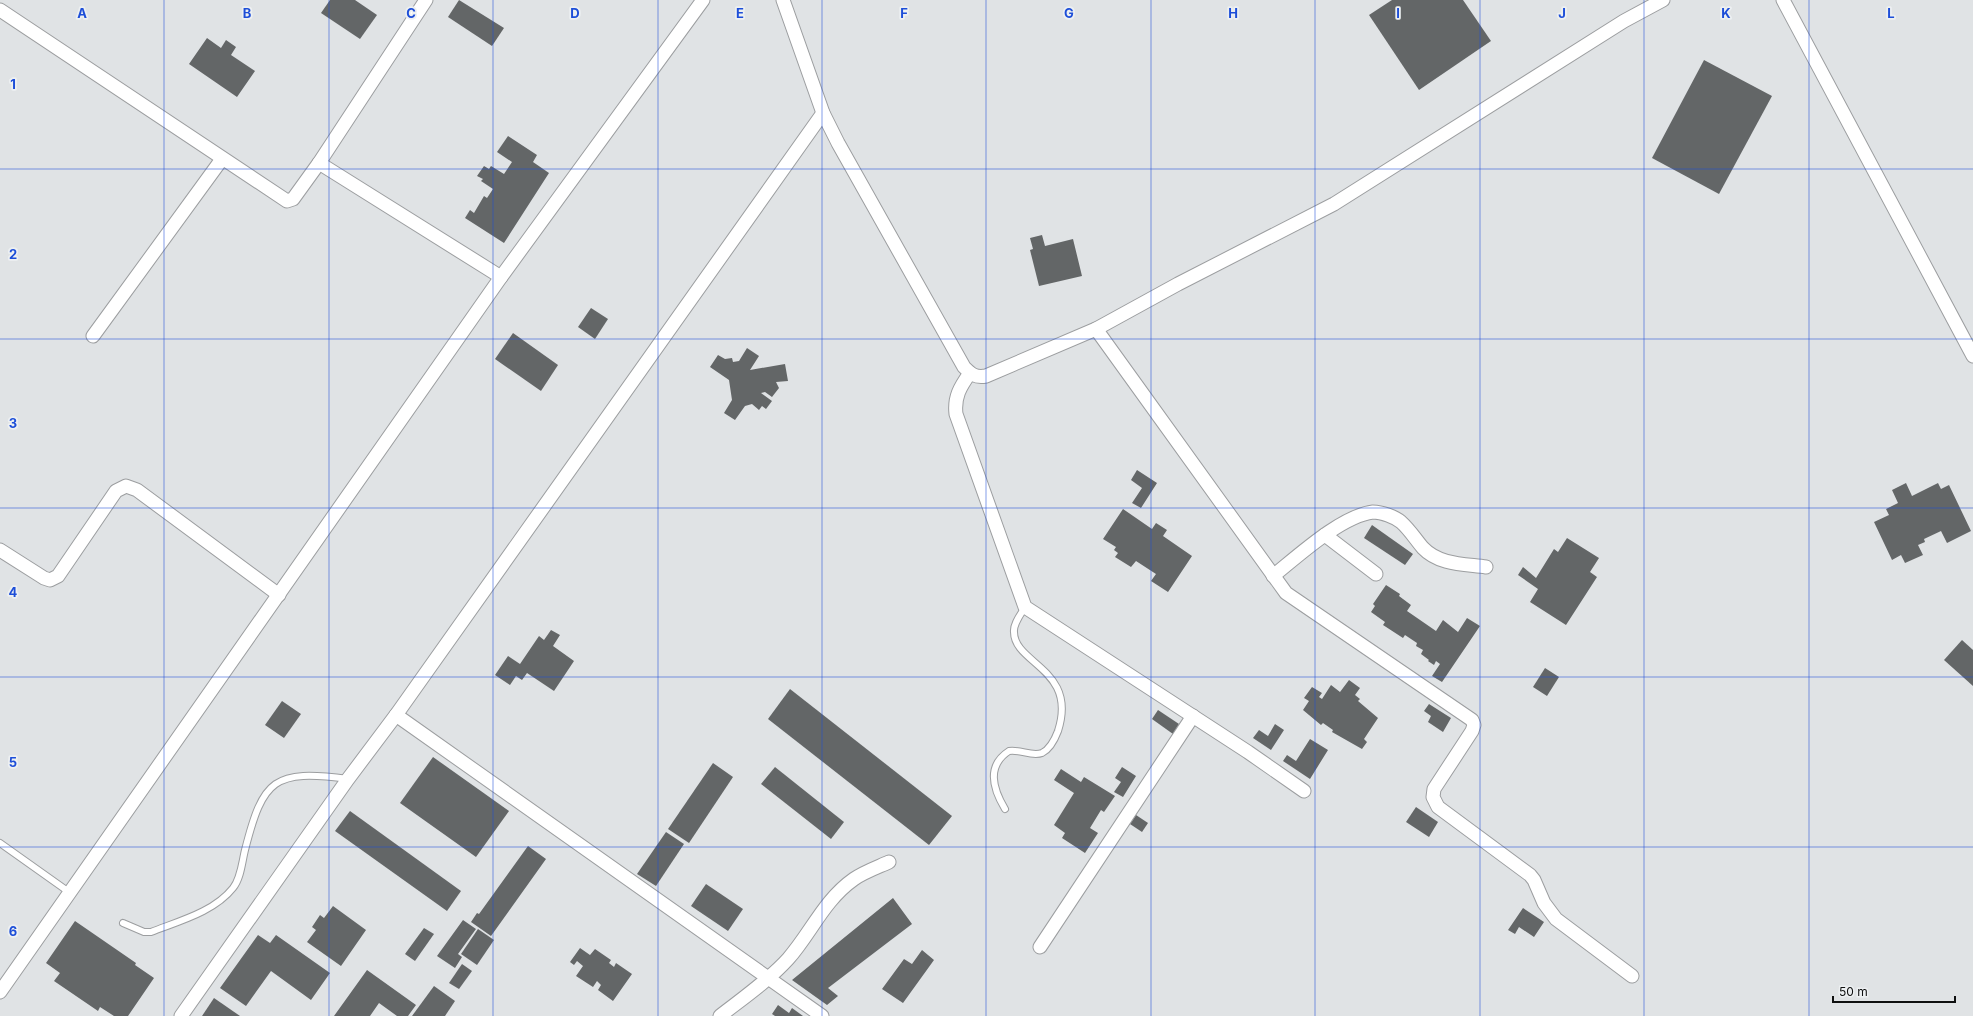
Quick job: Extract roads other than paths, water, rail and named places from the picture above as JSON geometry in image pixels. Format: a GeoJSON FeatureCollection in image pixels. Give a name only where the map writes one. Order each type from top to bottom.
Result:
{"type":"FeatureCollection","features":[{"type":"Feature","properties":{"kind":"street"},"geometry":{"type":"LineString","coordinates":[[0,10],[287,201],[294,199],[319,163],[426,0]]}},
{"type":"Feature","properties":{"kind":"street"},"geometry":{"type":"LineString","coordinates":[[0,992],[501,277],[703,0]]}},
{"type":"Feature","properties":{"kind":"street"},"geometry":{"type":"LineString","coordinates":[[783,0],[823,113],[964,367],[970,374],[979,377],[986,376],[1096,329],[1178,284],[1334,204],[1624,21],[1663,0]]}},
{"type":"Feature","properties":{"kind":"street"},"geometry":{"type":"LineString","coordinates":[[1784,0],[1973,356]]}},
{"type":"Feature","properties":{"kind":"street"},"geometry":{"type":"LineString","coordinates":[[181,1016],[348,779],[396,716],[823,113]]}},
{"type":"Feature","properties":{"kind":"street"},"geometry":{"type":"LineString","coordinates":[[93,336],[222,159]]}},
{"type":"Feature","properties":{"kind":"street"},"geometry":{"type":"LineString","coordinates":[[319,163],[501,277]]}},
{"type":"Feature","properties":{"kind":"street"},"geometry":{"type":"LineString","coordinates":[[1096,329],[1286,593],[1297,602],[1472,720],[1474,725],[1472,731],[1434,789],[1435,802],[1530,875],[1534,880],[1544,903],[1556,919],[1632,976]]}},
{"type":"Feature","properties":{"kind":"street"},"geometry":{"type":"LineString","coordinates":[[970,374],[961,385],[956,396],[956,414],[1025,607],[1193,716],[1304,791]]}},
{"type":"Feature","properties":{"kind":"street"},"geometry":{"type":"LineString","coordinates":[[0,550],[44,578],[50,580],[58,576],[116,491],[126,486],[137,490],[279,595]]}},
{"type":"Feature","properties":{"kind":"street"},"geometry":{"type":"LineString","coordinates":[[1273,576],[1325,535],[1354,518],[1375,512],[1386,514],[1402,523],[1423,548],[1440,559],[1486,568]]}},
{"type":"Feature","properties":{"kind":"street"},"geometry":{"type":"LineString","coordinates":[[1325,535],[1376,574]]}},
{"type":"Feature","properties":{"kind":"street"},"geometry":{"type":"LineString","coordinates":[[396,716],[769,977],[822,1016]]}},
{"type":"Feature","properties":{"kind":"street"},"geometry":{"type":"LineString","coordinates":[[1040,947],[1193,716]]}},
{"type":"Feature","properties":{"kind":"street"},"geometry":{"type":"LineString","coordinates":[[720,1016],[769,977],[795,950],[829,902],[838,892],[854,879],[890,862]]}},
{"type":"Feature","properties":{"kind":"lane"},"geometry":{"type":"LineString","coordinates":[[1005,809],[994,787],[994,776],[999,761],[1009,751],[1034,754],[1043,753],[1050,746],[1056,736],[1062,713],[1061,698],[1055,683],[1049,674],[1023,651],[1015,638],[1015,626],[1025,607]]}},
{"type":"Feature","properties":{"kind":"lane"},"geometry":{"type":"LineString","coordinates":[[123,923],[144,932],[151,932],[204,910],[228,894],[237,880],[258,807],[268,792],[284,778],[304,774],[348,779]]}},
{"type":"Feature","properties":{"kind":"lane"},"geometry":{"type":"LineString","coordinates":[[0,842],[69,892]]}}]}
